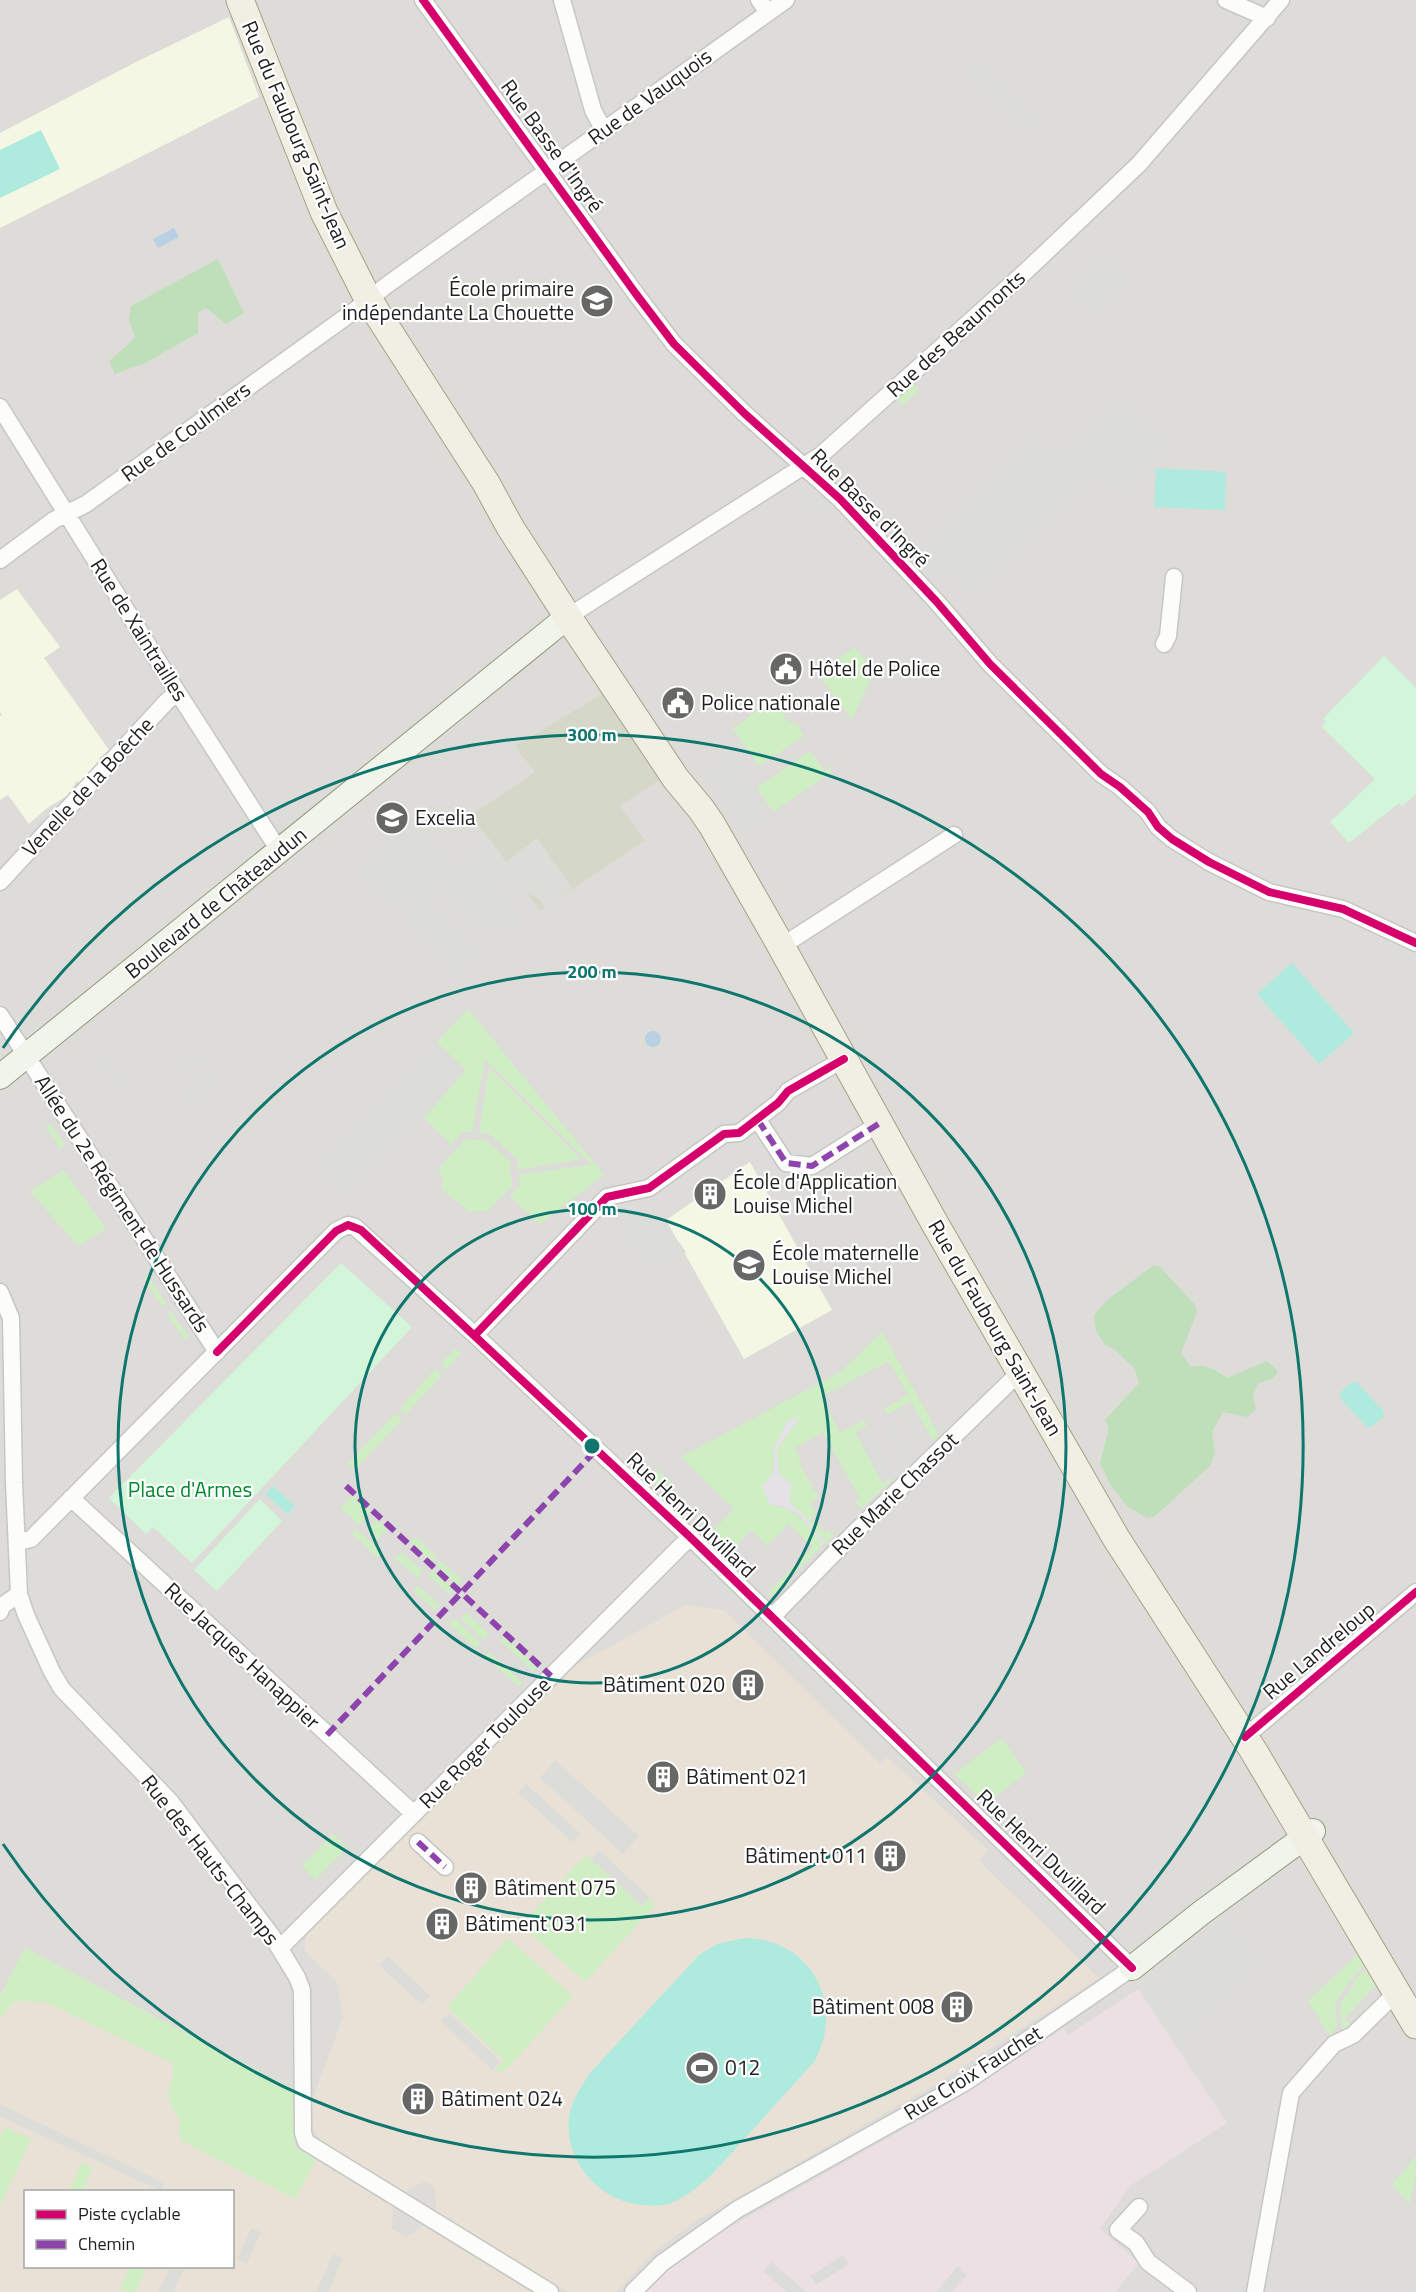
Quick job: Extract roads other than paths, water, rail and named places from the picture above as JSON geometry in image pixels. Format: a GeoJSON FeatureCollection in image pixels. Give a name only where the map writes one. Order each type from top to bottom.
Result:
{"type":"FeatureCollection","features":[{"type":"Feature","properties":{"kind":"main road","name":"Rue du Faubourg Saint-Jean"},"geometry":{"type":"LineString","coordinates":[[240,0],[324,212],[368,299],[486,483],[513,514],[574,620],[676,779],[701,809]]}},
{"type":"Feature","properties":{"kind":"main road","name":"Rue du Faubourg Saint-Jean"},"geometry":{"type":"LineString","coordinates":[[574,620],[664,737],[685,770],[701,809],[782,946],[1020,1372],[1116,1538],[1245,1737],[1305,1842],[1406,1995],[1416,2025]]}},
{"type":"Feature","properties":{"kind":"main road","name":"Boulevard de Châteaudun"},"geometry":{"type":"LineString","coordinates":[[0,1077],[574,620]]}},
{"type":"Feature","properties":{"kind":"main road","name":"Rue Croix Fauchet"},"geometry":{"type":"LineString","coordinates":[[1132,1968],[1201,1913],[1305,1842]]}},
{"type":"Feature","properties":{"kind":"main road"},"geometry":{"type":"LineString","coordinates":[[1406,1995],[1416,2014]]}},
{"type":"Feature","properties":{"kind":"street","name":"Rue Basse d'Ingré"},"geometry":{"type":"LineString","coordinates":[[423,0],[674,344],[744,413],[840,500],[936,601],[990,664],[1101,774],[1120,787],[1148,812],[1158,827],[1172,839],[1209,862],[1269,892],[1343,909],[1416,943]]}},
{"type":"Feature","properties":{"kind":"street"},"geometry":{"type":"LineString","coordinates":[[562,0],[593,110],[604,131]]}},
{"type":"Feature","properties":{"kind":"street","name":"Rue de Vauquois"},"geometry":{"type":"LineString","coordinates":[[368,299],[604,131],[763,6],[786,0]]}},
{"type":"Feature","properties":{"kind":"street"},"geometry":{"type":"LineString","coordinates":[[1226,0],[1266,18]]}},
{"type":"Feature","properties":{"kind":"street","name":"Rue des Beaumonts"},"geometry":{"type":"LineString","coordinates":[[574,620],[821,455],[1100,202],[1153,148],[1281,0]]}},
{"type":"Feature","properties":{"kind":"street","name":"Rue de Coulmiers"},"geometry":{"type":"LineString","coordinates":[[0,560],[54,520],[86,504],[354,312],[368,299]]}},
{"type":"Feature","properties":{"kind":"street","name":"Rue de Xaintrailles"},"geometry":{"type":"LineString","coordinates":[[0,406],[177,693],[280,852]]}},
{"type":"Feature","properties":{"kind":"street"},"geometry":{"type":"LineString","coordinates":[[1164,644],[1168,636],[1174,577]]}},
{"type":"Feature","properties":{"kind":"street","name":"Venelle de la Boêche"},"geometry":{"type":"LineString","coordinates":[[0,882],[177,693]]}},
{"type":"Feature","properties":{"kind":"street"},"geometry":{"type":"LineString","coordinates":[[782,946],[954,835]]}},
{"type":"Feature","properties":{"kind":"street","name":"Allée du 2e Régiment de Hussards"},"geometry":{"type":"LineString","coordinates":[[0,1015],[217,1352]]}},
{"type":"Feature","properties":{"kind":"street"},"geometry":{"type":"LineString","coordinates":[[475,1335],[607,1197],[649,1188],[724,1134],[739,1133],[758,1120],[788,1091],[844,1059]]}},
{"type":"Feature","properties":{"kind":"street"},"geometry":{"type":"LineString","coordinates":[[758,1120],[786,1163],[812,1166],[882,1126]]}},
{"type":"Feature","properties":{"kind":"street","name":"Rue Henri Duvillard"},"geometry":{"type":"LineString","coordinates":[[217,1352],[336,1231],[348,1225],[361,1230],[690,1537],[1132,1968]]}},
{"type":"Feature","properties":{"kind":"street","name":"Rue des Hauts-Champs"},"geometry":{"type":"LineString","coordinates":[[0,1292],[11,1318],[14,1484],[19,1594],[26,1615],[51,1672],[62,1689],[163,1792],[280,1948],[302,1990],[303,2133],[306,2142],[550,2292]]}},
{"type":"Feature","properties":{"kind":"street"},"geometry":{"type":"LineString","coordinates":[[18,1542],[31,1539],[217,1352]]}},
{"type":"Feature","properties":{"kind":"street","name":"Rue Marie Chassot"},"geometry":{"type":"LineString","coordinates":[[772,1617],[851,1536],[1020,1372]]}},
{"type":"Feature","properties":{"kind":"street","name":"Rue Jacques Hanappier"},"geometry":{"type":"LineString","coordinates":[[70,1498],[414,1814]]}},
{"type":"Feature","properties":{"kind":"street","name":"Rue Roger Toulouse"},"geometry":{"type":"LineString","coordinates":[[280,1948],[690,1537]]}},
{"type":"Feature","properties":{"kind":"street","name":"Rue Landreloup"},"geometry":{"type":"LineString","coordinates":[[1245,1737],[1416,1592]]}},
{"type":"Feature","properties":{"kind":"street"},"geometry":{"type":"LineString","coordinates":[[0,1612],[2,1606],[19,1594]]}},
{"type":"Feature","properties":{"kind":"street"},"geometry":{"type":"LineString","coordinates":[[418,1842],[445,1867]]}},
{"type":"Feature","properties":{"kind":"street","name":"Rue Croix Fauchet"},"geometry":{"type":"LineString","coordinates":[[633,2292],[662,2263],[738,2209],[966,2082],[1132,1968]]}},
{"type":"Feature","properties":{"kind":"street"},"geometry":{"type":"LineString","coordinates":[[1255,2292],[1291,2094],[1334,2044],[1353,2035],[1406,1995]]}},
{"type":"Feature","properties":{"kind":"street"},"geometry":{"type":"LineString","coordinates":[[1139,2207],[1118,2230],[1136,2242],[1148,2262],[1188,2292]]}},
{"type":"Feature","properties":{"kind":"place","name":"École primaire indépendante La Chouette"},"geometry":{"type":"Point","coordinates":[597,301]}},
{"type":"Feature","properties":{"kind":"place","name":"Hôtel de Police"},"geometry":{"type":"Point","coordinates":[786,669]}},
{"type":"Feature","properties":{"kind":"place","name":"Police nationale"},"geometry":{"type":"Point","coordinates":[678,703]}},
{"type":"Feature","properties":{"kind":"place","name":"Excelia"},"geometry":{"type":"Point","coordinates":[392,818]}},
{"type":"Feature","properties":{"kind":"place","name":"École d'Application Louise Michel"},"geometry":{"type":"Point","coordinates":[710,1194]}},
{"type":"Feature","properties":{"kind":"place","name":"École maternelle Louise Michel"},"geometry":{"type":"Point","coordinates":[749,1265]}},
{"type":"Feature","properties":{"kind":"place","name":"Bâtiment 020"},"geometry":{"type":"Point","coordinates":[748,1685]}},
{"type":"Feature","properties":{"kind":"place","name":"Bâtiment 021"},"geometry":{"type":"Point","coordinates":[663,1777]}},
{"type":"Feature","properties":{"kind":"place","name":"Bâtiment 011"},"geometry":{"type":"Point","coordinates":[890,1856]}},
{"type":"Feature","properties":{"kind":"place","name":"Bâtiment 075"},"geometry":{"type":"Point","coordinates":[471,1888]}},
{"type":"Feature","properties":{"kind":"place","name":"Bâtiment 031"},"geometry":{"type":"Point","coordinates":[442,1924]}},
{"type":"Feature","properties":{"kind":"place","name":"Bâtiment 008"},"geometry":{"type":"Point","coordinates":[957,2007]}},
{"type":"Feature","properties":{"kind":"place","name":"012"},"geometry":{"type":"Point","coordinates":[702,2068]}},
{"type":"Feature","properties":{"kind":"place","name":"Bâtiment 024"},"geometry":{"type":"Point","coordinates":[418,2099]}},
{"type":"Feature","properties":{"kind":"park label","name":"Place d'Armes"},"geometry":{"type":"Point","coordinates":[190,1490]}}]}
